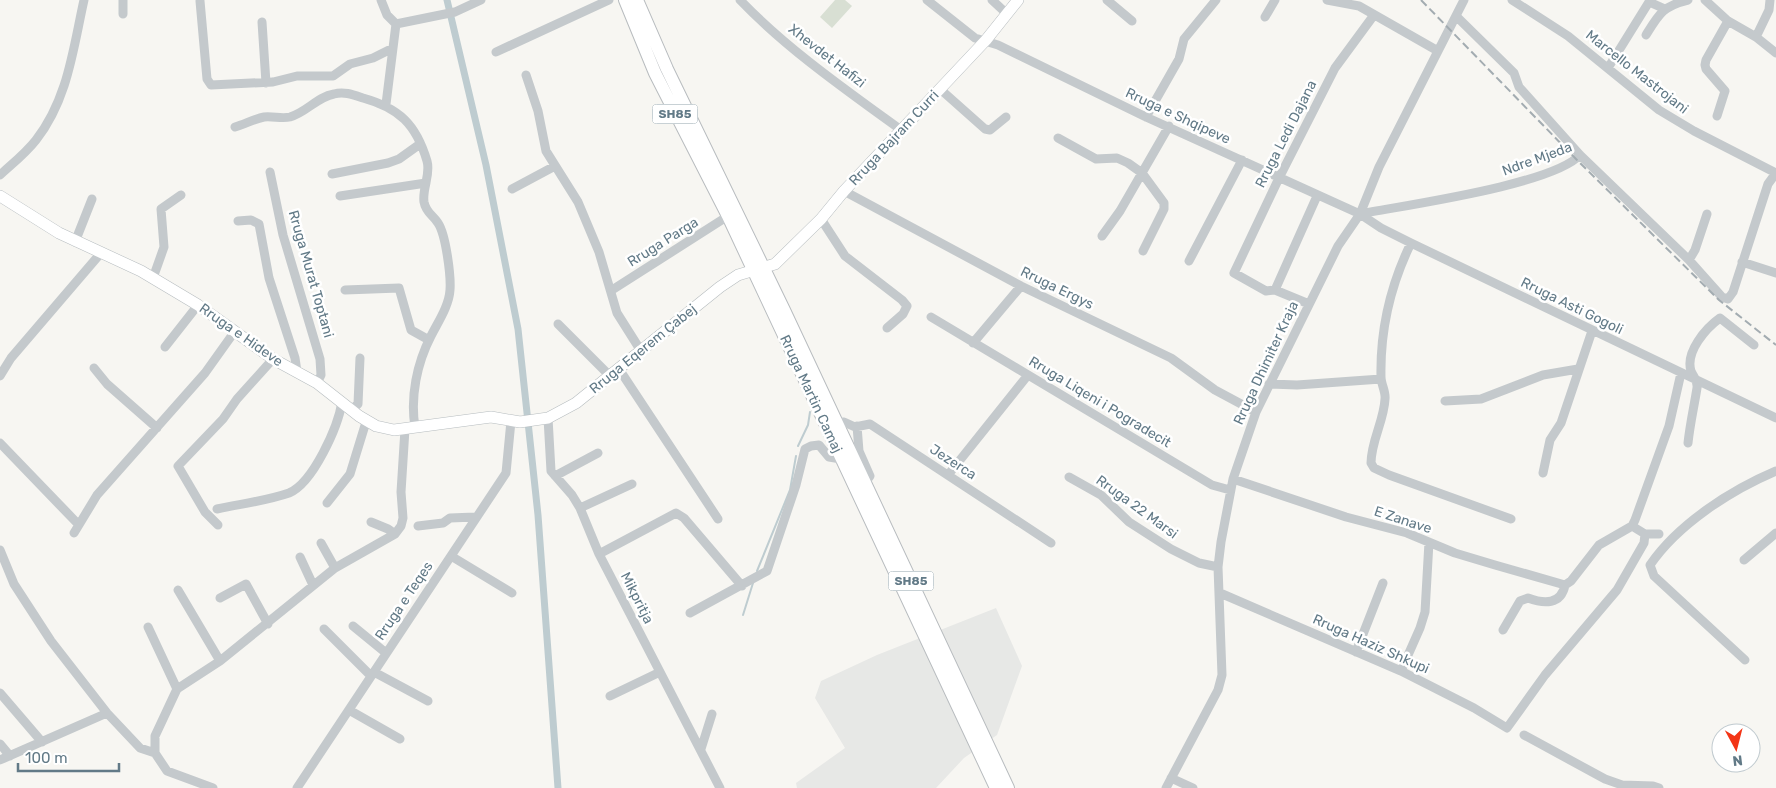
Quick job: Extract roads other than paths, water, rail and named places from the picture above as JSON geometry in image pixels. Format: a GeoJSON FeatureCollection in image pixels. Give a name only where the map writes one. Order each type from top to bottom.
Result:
{"type":"FeatureCollection","features":[{"type":"Feature","properties":{"kind":"highway","name":"Rruga Martin Camaj"},"geometry":{"type":"LineString","coordinates":[[625,0],[655,73],[836,423],[1008,788]]}},
{"type":"Feature","properties":{"kind":"highway","name":"Rruga Martin Camaj"},"geometry":{"type":"LineString","coordinates":[[637,0],[666,69],[758,270],[841,459],[996,788]]}},
{"type":"Feature","properties":{"kind":"main road","name":"Rruga Bajram Curri"},"geometry":{"type":"LineString","coordinates":[[758,270],[775,264],[822,220],[844,191],[986,40],[1018,0]]}},
{"type":"Feature","properties":{"kind":"main road","name":"Rruga e Hideve"},"geometry":{"type":"LineString","coordinates":[[0,196],[42,224],[75,242],[153,278],[198,305],[273,359],[318,383],[366,422],[385,429],[410,428],[491,418],[515,422]]}},
{"type":"Feature","properties":{"kind":"main road","name":"Rruga Eqerem Çabej"},"geometry":{"type":"LineString","coordinates":[[515,422],[543,419],[576,403],[720,287],[738,276],[758,270]]}},
{"type":"Feature","properties":{"kind":"street"},"geometry":{"type":"LineString","coordinates":[[0,175],[35,141],[58,104],[71,66],[84,0]]}},
{"type":"Feature","properties":{"kind":"street"},"geometry":{"type":"LineString","coordinates":[[123,0],[123,14]]}},
{"type":"Feature","properties":{"kind":"street"},"geometry":{"type":"LineString","coordinates":[[382,0],[387,15],[396,24]]}},
{"type":"Feature","properties":{"kind":"street"},"geometry":{"type":"LineString","coordinates":[[396,24],[455,12],[481,0]]}},
{"type":"Feature","properties":{"kind":"street"},"geometry":{"type":"LineString","coordinates":[[496,52],[609,0]]}},
{"type":"Feature","properties":{"kind":"street","name":"Xhevdet Hafizi"},"geometry":{"type":"LineString","coordinates":[[740,0],[757,18],[834,81],[900,130]]}},
{"type":"Feature","properties":{"kind":"street","name":"Rruga e Shqipeve"},"geometry":{"type":"LineString","coordinates":[[927,0],[975,38],[986,40],[1146,117],[1360,214]]}},
{"type":"Feature","properties":{"kind":"street"},"geometry":{"type":"LineString","coordinates":[[992,0],[1006,13]]}},
{"type":"Feature","properties":{"kind":"street"},"geometry":{"type":"LineString","coordinates":[[1107,0],[1132,21]]}},
{"type":"Feature","properties":{"kind":"street"},"geometry":{"type":"LineString","coordinates":[[1146,117],[1179,59],[1184,39],[1216,0]]}},
{"type":"Feature","properties":{"kind":"street"},"geometry":{"type":"LineString","coordinates":[[1265,17],[1275,0]]}},
{"type":"Feature","properties":{"kind":"street"},"geometry":{"type":"LineString","coordinates":[[1327,0],[1359,6],[1438,51]]}},
{"type":"Feature","properties":{"kind":"street","name":"Rruga Dhimiter Kraja"},"geometry":{"type":"LineString","coordinates":[[1166,788],[1218,690],[1222,674],[1218,567],[1224,517],[1233,478],[1256,412],[1338,246],[1360,214],[1379,167],[1464,0]]}},
{"type":"Feature","properties":{"kind":"street","name":"Marcello Mastrojani"},"geometry":{"type":"LineString","coordinates":[[1512,0],[1568,36],[1675,120],[1776,173]]}},
{"type":"Feature","properties":{"kind":"street"},"geometry":{"type":"LineString","coordinates":[[1646,35],[1660,12],[1688,0]]}},
{"type":"Feature","properties":{"kind":"street"},"geometry":{"type":"LineString","coordinates":[[1705,0],[1728,21],[1756,37],[1776,53]]}},
{"type":"Feature","properties":{"kind":"street"},"geometry":{"type":"LineString","coordinates":[[1756,37],[1769,10],[1770,0]]}},
{"type":"Feature","properties":{"kind":"street"},"geometry":{"type":"LineString","coordinates":[[200,1],[208,83],[214,86],[266,83],[297,76],[332,76],[350,64],[373,58],[393,48]]}},
{"type":"Feature","properties":{"kind":"street"},"geometry":{"type":"LineString","coordinates":[[1608,68],[1648,2],[1665,9]]}},
{"type":"Feature","properties":{"kind":"street","name":"Rruga Ledi Dajana"},"geometry":{"type":"LineString","coordinates":[[1275,290],[1266,291],[1234,273],[1279,178],[1335,68],[1374,15]]}},
{"type":"Feature","properties":{"kind":"street"},"geometry":{"type":"LineString","coordinates":[[1456,16],[1514,73],[1519,87],[1580,155]]}},
{"type":"Feature","properties":{"kind":"street"},"geometry":{"type":"LineString","coordinates":[[1716,116],[1726,91],[1706,69],[1706,60],[1728,21]]}},
{"type":"Feature","properties":{"kind":"street"},"geometry":{"type":"LineString","coordinates":[[262,22],[266,83]]}},
{"type":"Feature","properties":{"kind":"street"},"geometry":{"type":"LineString","coordinates":[[386,104],[396,24]]}},
{"type":"Feature","properties":{"kind":"street"},"geometry":{"type":"LineString","coordinates":[[526,75],[538,111],[546,151],[578,202],[599,252],[612,290],[617,313],[641,352]]}},
{"type":"Feature","properties":{"kind":"street"},"geometry":{"type":"LineString","coordinates":[[940,89],[985,129],[990,130],[1006,117]]}},
{"type":"Feature","properties":{"kind":"street"},"geometry":{"type":"LineString","coordinates":[[213,788],[167,771],[155,753],[155,736],[177,689],[220,661],[335,568],[395,534],[401,526],[403,518],[401,492],[413,394],[428,340],[448,302],[450,290],[444,236],[439,224],[426,211],[424,199],[429,172],[427,163],[412,129],[401,115],[386,104],[347,93],[335,93],[324,97],[290,117],[264,118],[235,127]]}},
{"type":"Feature","properties":{"kind":"street"},"geometry":{"type":"LineString","coordinates":[[1102,236],[1142,173],[1168,126]]}},
{"type":"Feature","properties":{"kind":"street"},"geometry":{"type":"LineString","coordinates":[[1058,138],[1096,159],[1117,158],[1142,173],[1164,203],[1164,209],[1143,251]]}},
{"type":"Feature","properties":{"kind":"street"},"geometry":{"type":"LineString","coordinates":[[332,174],[388,163],[399,159],[420,144]]}},
{"type":"Feature","properties":{"kind":"street","name":"Ndre Mjeda"},"geometry":{"type":"LineString","coordinates":[[1360,214],[1510,185],[1568,165],[1580,155],[1689,260],[1718,295],[1728,299],[1733,292],[1742,262]]}},
{"type":"Feature","properties":{"kind":"street"},"geometry":{"type":"LineString","coordinates":[[1189,261],[1242,160]]}},
{"type":"Feature","properties":{"kind":"street"},"geometry":{"type":"LineString","coordinates":[[512,189],[555,166]]}},
{"type":"Feature","properties":{"kind":"street","name":"Rruga Murat Toptani"},"geometry":{"type":"LineString","coordinates":[[270,172],[283,235],[316,341],[321,369],[318,383]]}},
{"type":"Feature","properties":{"kind":"street"},"geometry":{"type":"LineString","coordinates":[[1776,173],[1768,184],[1742,262],[1776,273]]}},
{"type":"Feature","properties":{"kind":"street"},"geometry":{"type":"LineString","coordinates":[[340,196],[426,183]]}},
{"type":"Feature","properties":{"kind":"street","name":"Rruga Ergys"},"geometry":{"type":"LineString","coordinates":[[844,191],[1021,286],[1171,358],[1216,390],[1256,412]]}},
{"type":"Feature","properties":{"kind":"street"},"geometry":{"type":"LineString","coordinates":[[153,278],[162,258],[164,247],[161,209],[181,196]]}},
{"type":"Feature","properties":{"kind":"street"},"geometry":{"type":"LineString","coordinates":[[1309,304],[1275,290],[1317,196]]}},
{"type":"Feature","properties":{"kind":"street"},"geometry":{"type":"LineString","coordinates":[[75,242],[92,199]]}},
{"type":"Feature","properties":{"kind":"street","name":"Rruga Asti Gogoli"},"geometry":{"type":"LineString","coordinates":[[1360,214],[1381,228],[1411,243],[1776,418]]}},
{"type":"Feature","properties":{"kind":"street"},"geometry":{"type":"LineString","coordinates":[[1689,260],[1695,250],[1707,214]]}},
{"type":"Feature","properties":{"kind":"street","name":"Rruga Parga"},"geometry":{"type":"LineString","coordinates":[[612,290],[728,216]]}},
{"type":"Feature","properties":{"kind":"street"},"geometry":{"type":"LineString","coordinates":[[238,221],[251,220],[259,224],[269,278],[295,358],[297,372]]}},
{"type":"Feature","properties":{"kind":"street"},"geometry":{"type":"LineString","coordinates":[[822,220],[846,256],[907,306],[903,314],[887,328]]}},
{"type":"Feature","properties":{"kind":"street"},"geometry":{"type":"LineString","coordinates":[[1411,243],[1392,288],[1382,345],[1381,379],[1386,396],[1371,456],[1371,463],[1374,468],[1389,475],[1511,519]]}},
{"type":"Feature","properties":{"kind":"street"},"geometry":{"type":"LineString","coordinates":[[0,376],[11,358],[100,254]]}},
{"type":"Feature","properties":{"kind":"street"},"geometry":{"type":"LineString","coordinates":[[973,343],[1021,286]]}},
{"type":"Feature","properties":{"kind":"street"},"geometry":{"type":"LineString","coordinates":[[345,290],[399,288],[411,330],[428,340]]}},
{"type":"Feature","properties":{"kind":"street"},"geometry":{"type":"LineString","coordinates":[[165,347],[198,305]]}},
{"type":"Feature","properties":{"kind":"street","name":"Rruga Liqeni i Pogradecit"},"geometry":{"type":"LineString","coordinates":[[931,317],[1212,485],[1230,490]]}},
{"type":"Feature","properties":{"kind":"street"},"geometry":{"type":"LineString","coordinates":[[1688,442],[1697,380],[1691,370],[1693,350],[1704,334],[1720,318],[1754,345]]}},
{"type":"Feature","properties":{"kind":"street"},"geometry":{"type":"LineString","coordinates":[[558,324],[614,372],[718,519]]}},
{"type":"Feature","properties":{"kind":"street"},"geometry":{"type":"LineString","coordinates":[[74,533],[97,495],[205,373],[235,331]]}},
{"type":"Feature","properties":{"kind":"street"},"geometry":{"type":"LineString","coordinates":[[1543,473],[1550,440],[1561,423],[1592,331]]}},
{"type":"Feature","properties":{"kind":"street"},"geometry":{"type":"LineString","coordinates":[[217,509],[294,490],[326,450],[339,417],[346,406],[358,404],[360,358]]}},
{"type":"Feature","properties":{"kind":"street"},"geometry":{"type":"LineString","coordinates":[[218,525],[205,512],[178,466],[223,419],[237,399],[273,359]]}},
{"type":"Feature","properties":{"kind":"street"},"geometry":{"type":"LineString","coordinates":[[94,368],[106,384],[157,428]]}},
{"type":"Feature","properties":{"kind":"street"},"geometry":{"type":"LineString","coordinates":[[1445,401],[1481,399],[1543,374],[1578,369]]}},
{"type":"Feature","properties":{"kind":"street"},"geometry":{"type":"LineString","coordinates":[[1503,630],[1520,602],[1528,598],[1542,604],[1550,603],[1564,591],[1565,585],[1571,581],[1599,545],[1632,526],[1657,464],[1676,403],[1681,372]]}},
{"type":"Feature","properties":{"kind":"street"},"geometry":{"type":"LineString","coordinates":[[948,475],[1028,375]]}},
{"type":"Feature","properties":{"kind":"street"},"geometry":{"type":"LineString","coordinates":[[1269,384],[1297,385],[1381,379]]}},
{"type":"Feature","properties":{"kind":"street"},"geometry":{"type":"LineString","coordinates":[[543,419],[549,466],[554,476],[598,453]]}},
{"type":"Feature","properties":{"kind":"street"},"geometry":{"type":"LineString","coordinates":[[327,503],[350,474],[366,422]]}},
{"type":"Feature","properties":{"kind":"street","name":"Rruga e Teqes"},"geometry":{"type":"LineString","coordinates":[[297,788],[508,468],[515,422]]}},
{"type":"Feature","properties":{"kind":"street","name":"Jezerca"},"geometry":{"type":"LineString","coordinates":[[836,423],[844,422],[857,426],[870,424],[1051,543]]}},
{"type":"Feature","properties":{"kind":"street"},"geometry":{"type":"LineString","coordinates":[[857,426],[859,451],[870,476],[864,484]]}},
{"type":"Feature","properties":{"kind":"street"},"geometry":{"type":"LineString","coordinates":[[0,443],[78,524]]}},
{"type":"Feature","properties":{"kind":"street"},"geometry":{"type":"LineString","coordinates":[[690,613],[742,586],[767,571],[770,567],[805,449],[819,445],[829,457],[841,459]]}},
{"type":"Feature","properties":{"kind":"street"},"geometry":{"type":"LineString","coordinates":[[1745,660],[1654,576],[1650,565],[1675,537],[1721,500],[1776,471]]}},
{"type":"Feature","properties":{"kind":"street","name":"Mikpritja"},"geometry":{"type":"LineString","coordinates":[[554,476],[572,494],[580,508],[599,554],[720,788]]}},
{"type":"Feature","properties":{"kind":"street","name":"Rruga 22 Marsi"},"geometry":{"type":"LineString","coordinates":[[1069,478],[1101,495],[1129,522],[1171,549],[1200,563],[1218,567]]}},
{"type":"Feature","properties":{"kind":"street","name":"E Zanave"},"geometry":{"type":"LineString","coordinates":[[1233,478],[1346,517],[1407,533],[1487,563],[1565,585]]}},
{"type":"Feature","properties":{"kind":"street"},"geometry":{"type":"LineString","coordinates":[[580,508],[632,484]]}},
{"type":"Feature","properties":{"kind":"street"},"geometry":{"type":"LineString","coordinates":[[599,554],[676,514],[684,518],[742,586]]}},
{"type":"Feature","properties":{"kind":"street"},"geometry":{"type":"LineString","coordinates":[[418,526],[443,523],[450,518],[475,517]]}},
{"type":"Feature","properties":{"kind":"street"},"geometry":{"type":"LineString","coordinates":[[371,522],[395,534]]}},
{"type":"Feature","properties":{"kind":"street"},"geometry":{"type":"LineString","coordinates":[[1632,526],[1645,534],[1658,534]]}},
{"type":"Feature","properties":{"kind":"street"},"geometry":{"type":"LineString","coordinates":[[1744,560],[1776,533]]}},
{"type":"Feature","properties":{"kind":"street","name":"Rruga Haziz Shkupi"},"geometry":{"type":"LineString","coordinates":[[1220,593],[1401,671],[1474,708],[1507,728],[1545,675],[1617,590],[1644,543],[1645,534]]}},
{"type":"Feature","properties":{"kind":"street"},"geometry":{"type":"LineString","coordinates":[[320,542],[335,568]]}},
{"type":"Feature","properties":{"kind":"street"},"geometry":{"type":"LineString","coordinates":[[1401,671],[1425,612],[1429,542]]}},
{"type":"Feature","properties":{"kind":"street"},"geometry":{"type":"LineString","coordinates":[[0,550],[19,592],[51,641],[107,713],[140,748],[155,753]]}},
{"type":"Feature","properties":{"kind":"street"},"geometry":{"type":"LineString","coordinates":[[450,556],[512,593]]}},
{"type":"Feature","properties":{"kind":"street"},"geometry":{"type":"LineString","coordinates":[[300,557],[313,585]]}},
{"type":"Feature","properties":{"kind":"street"},"geometry":{"type":"LineString","coordinates":[[1356,652],[1382,583]]}},
{"type":"Feature","properties":{"kind":"street"},"geometry":{"type":"LineString","coordinates":[[220,598],[246,584],[268,624]]}},
{"type":"Feature","properties":{"kind":"street"},"geometry":{"type":"LineString","coordinates":[[178,590],[220,661]]}},
{"type":"Feature","properties":{"kind":"street"},"geometry":{"type":"LineString","coordinates":[[353,626],[386,653]]}},
{"type":"Feature","properties":{"kind":"street"},"geometry":{"type":"LineString","coordinates":[[148,627],[177,689]]}},
{"type":"Feature","properties":{"kind":"street"},"geometry":{"type":"LineString","coordinates":[[324,629],[373,674],[428,701]]}},
{"type":"Feature","properties":{"kind":"street"},"geometry":{"type":"LineString","coordinates":[[610,696],[660,672]]}},
{"type":"Feature","properties":{"kind":"street"},"geometry":{"type":"LineString","coordinates":[[0,693],[42,742]]}},
{"type":"Feature","properties":{"kind":"street"},"geometry":{"type":"LineString","coordinates":[[349,710],[400,739]]}},
{"type":"Feature","properties":{"kind":"street"},"geometry":{"type":"LineString","coordinates":[[0,760],[107,713]]}},
{"type":"Feature","properties":{"kind":"street"},"geometry":{"type":"LineString","coordinates":[[700,749],[712,714]]}},
{"type":"Feature","properties":{"kind":"street"},"geometry":{"type":"LineString","coordinates":[[1524,735],[1621,787],[1653,786],[1659,788]]}},
{"type":"Feature","properties":{"kind":"street"},"geometry":{"type":"LineString","coordinates":[[0,744],[10,756]]}},
{"type":"Feature","properties":{"kind":"street"},"geometry":{"type":"LineString","coordinates":[[1171,778],[1192,788]]}},
{"type":"Feature","properties":{"kind":"waterway"},"geometry":{"type":"LineString","coordinates":[[447,0],[486,165],[518,329],[538,515],[558,788]]}},
{"type":"Feature","properties":{"kind":"waterway"},"geometry":{"type":"LineString","coordinates":[[798,446],[808,425],[810,412]]}},
{"type":"Feature","properties":{"kind":"waterway"},"geometry":{"type":"LineString","coordinates":[[757,571],[790,490],[796,456]]}},
{"type":"Feature","properties":{"kind":"waterway"},"geometry":{"type":"LineString","coordinates":[[743,615],[753,583]]}},
{"type":"Feature","properties":{"kind":"railway"},"geometry":{"type":"LineString","coordinates":[[1421,0],[1576,159],[1719,300],[1776,345]]}}]}
